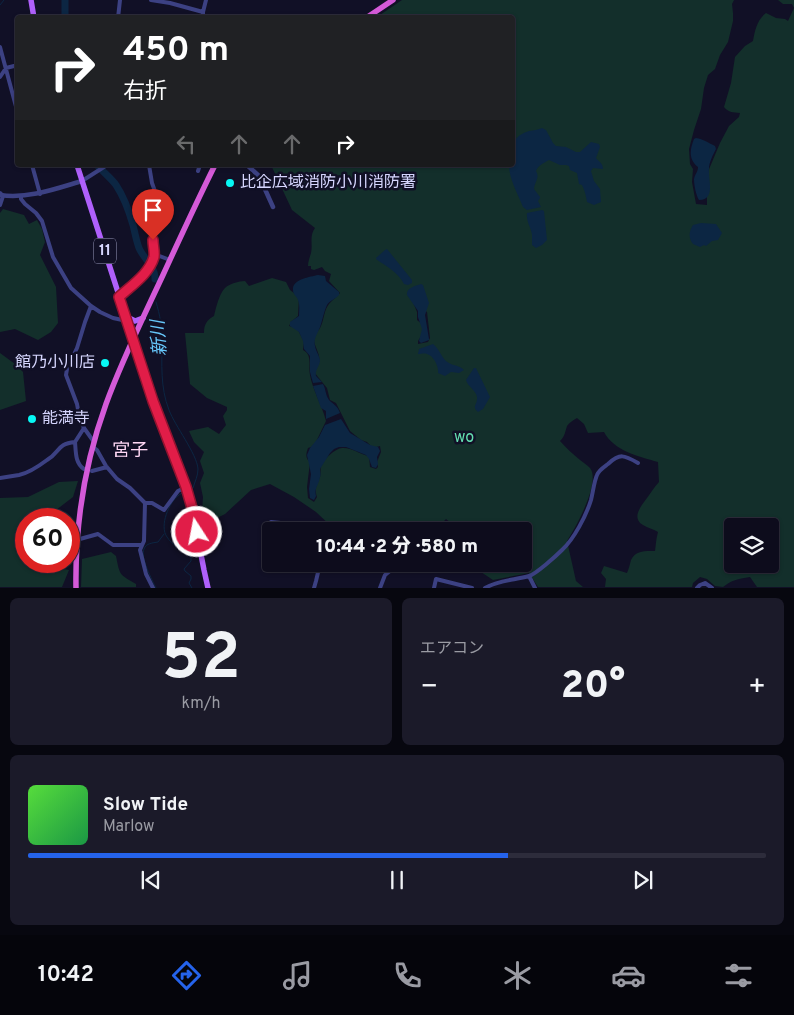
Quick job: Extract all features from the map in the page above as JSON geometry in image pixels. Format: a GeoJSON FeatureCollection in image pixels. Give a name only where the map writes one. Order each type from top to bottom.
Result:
{"type":"FeatureCollection","features":[{"type":"Feature","properties":{"kind":"highway"},"geometry":{"type":"LineString","coordinates":[[370,15],[393,0]]}},
{"type":"Feature","properties":{"kind":"highway"},"geometry":{"type":"LineString","coordinates":[[76,588],[76,560],[80,519],[93,444],[125,356],[214,167]]}},
{"type":"Feature","properties":{"kind":"main road"},"geometry":{"type":"LineString","coordinates":[[31,0],[34,15]]}},
{"type":"Feature","properties":{"kind":"main road","name":"11"},"geometry":{"type":"LineString","coordinates":[[78,167],[153,401],[186,487],[194,515],[208,588]]}},
{"type":"Feature","properties":{"kind":"main road"},"geometry":{"type":"LineString","coordinates":[[125,314],[135,321],[143,318]]}},
{"type":"Feature","properties":{"kind":"main road"},"geometry":{"type":"LineString","coordinates":[[125,356],[134,355],[140,359]]}},
{"type":"Feature","properties":{"kind":"street"},"geometry":{"type":"LineString","coordinates":[[118,15],[120,0]]}},
{"type":"Feature","properties":{"kind":"street"},"geometry":{"type":"LineString","coordinates":[[151,0],[203,12],[206,0]]}},
{"type":"Feature","properties":{"kind":"street"},"geometry":{"type":"LineString","coordinates":[[0,47],[15,102]]}},
{"type":"Feature","properties":{"kind":"street"},"geometry":{"type":"LineString","coordinates":[[0,77],[6,68],[15,66]]}},
{"type":"Feature","properties":{"kind":"street"},"geometry":{"type":"LineString","coordinates":[[33,167],[40,194]]}},
{"type":"Feature","properties":{"kind":"street"},"geometry":{"type":"LineString","coordinates":[[0,205],[1,194],[21,196],[40,194],[82,182],[105,167]]}},
{"type":"Feature","properties":{"kind":"street"},"geometry":{"type":"LineString","coordinates":[[119,297],[144,275],[152,262],[154,254],[152,228],[156,194],[149,167]]}},
{"type":"Feature","properties":{"kind":"street"},"geometry":{"type":"LineString","coordinates":[[198,171],[199,167]]}},
{"type":"Feature","properties":{"kind":"street"},"geometry":{"type":"LineString","coordinates":[[249,167],[259,176],[273,207]]}},
{"type":"Feature","properties":{"kind":"street"},"geometry":{"type":"LineString","coordinates":[[21,196],[25,204],[42,221],[53,257],[68,283],[91,306],[100,312],[113,318],[127,321]]}},
{"type":"Feature","properties":{"kind":"street"},"geometry":{"type":"LineString","coordinates":[[154,254],[170,260]]}},
{"type":"Feature","properties":{"kind":"street"},"geometry":{"type":"LineString","coordinates":[[91,306],[66,375],[84,428],[106,467],[145,503],[152,503],[164,510],[174,495],[186,487]]}},
{"type":"Feature","properties":{"kind":"street"},"geometry":{"type":"LineString","coordinates":[[84,428],[76,442],[77,461],[84,469]]}},
{"type":"Feature","properties":{"kind":"street"},"geometry":{"type":"LineString","coordinates":[[0,478],[20,475],[49,459],[62,445],[76,442]]}},
{"type":"Feature","properties":{"kind":"street"},"geometry":{"type":"LineString","coordinates":[[486,588],[501,581],[529,576],[540,569],[569,543],[576,533],[590,501],[598,472],[615,457],[629,457],[638,463]]}},
{"type":"Feature","properties":{"kind":"street"},"geometry":{"type":"LineString","coordinates":[[92,471],[106,467]]}},
{"type":"Feature","properties":{"kind":"street"},"geometry":{"type":"LineString","coordinates":[[145,503],[144,537],[140,550],[146,574],[154,588]]}},
{"type":"Feature","properties":{"kind":"street"},"geometry":{"type":"LineString","coordinates":[[80,539],[98,534],[113,545],[142,545]]}},
{"type":"Feature","properties":{"kind":"street"},"geometry":{"type":"LineString","coordinates":[[314,588],[318,572]]}},
{"type":"Feature","properties":{"kind":"street"},"geometry":{"type":"LineString","coordinates":[[380,588],[384,575],[388,572]]}},
{"type":"Feature","properties":{"kind":"street"},"geometry":{"type":"LineString","coordinates":[[529,576],[535,588]]}},
{"type":"Feature","properties":{"kind":"street"},"geometry":{"type":"LineString","coordinates":[[434,588],[436,579],[472,588]]}},
{"type":"Feature","properties":{"kind":"street"},"geometry":{"type":"LineString","coordinates":[[444,588],[446,581]]}},
{"type":"Feature","properties":{"kind":"street"},"geometry":{"type":"LineString","coordinates":[[697,588],[705,584],[712,588]]}},
{"type":"Feature","properties":{"kind":"green space","name":"wo"},"geometry":{"type":"Polygon","coordinates":[[[402,0],[734,0],[732,4],[733,21],[728,42],[720,55],[715,69],[708,75],[701,109],[689,149],[696,204],[707,205],[707,174],[729,126],[739,117],[740,113],[729,111],[724,107],[731,83],[735,57],[745,46],[753,41],[758,22],[766,13],[788,21],[794,8],[794,587],[757,587],[750,577],[735,580],[723,587],[715,586],[707,579],[700,577],[693,583],[692,587],[605,587],[606,579],[601,573],[604,566],[627,573],[635,554],[655,551],[658,532],[639,522],[637,515],[659,482],[658,462],[620,448],[604,432],[588,433],[584,424],[577,418],[567,426],[564,436],[560,441],[590,468],[593,475],[586,505],[567,541],[576,581],[583,587],[538,587],[529,573],[493,580],[481,572],[532,572],[532,522],[450,522],[446,519],[443,522],[327,522],[294,497],[270,484],[251,490],[225,514],[217,518],[208,518],[202,512],[203,497],[200,483],[204,473],[200,461],[204,452],[194,442],[189,431],[208,427],[219,434],[226,425],[223,416],[227,407],[207,398],[190,384],[185,333],[204,333],[206,323],[214,316],[223,291],[234,283],[245,281],[249,286],[272,278],[286,282],[290,290],[299,297],[298,316],[289,326],[297,328],[304,342],[303,350],[309,358],[311,381],[326,421],[314,446],[308,448],[307,452],[310,462],[307,487],[308,498],[314,502],[317,497],[316,489],[321,465],[336,450],[342,448],[349,449],[369,456],[370,467],[376,469],[378,467],[377,462],[381,452],[380,446],[373,448],[350,431],[336,403],[330,400],[327,388],[314,372],[319,359],[314,339],[321,326],[327,306],[340,293],[329,281],[331,274],[322,267],[314,270],[311,269],[311,266],[308,266],[312,250],[312,234],[315,228],[292,210],[272,167],[515,167],[515,15],[380,15],[402,0]],[[413,302],[417,312],[417,320],[422,324],[423,333],[418,344],[428,342],[430,338],[427,312],[413,302]]]}},
{"type":"Feature","properties":{"kind":"green space"},"geometry":{"type":"Polygon","coordinates":[[[778,0],[794,0],[794,8],[792,4],[783,4],[778,0]]]}},
{"type":"Feature","properties":{"kind":"green space"},"geometry":{"type":"Polygon","coordinates":[[[3,209],[24,215],[29,224],[37,220],[42,229],[45,242],[40,255],[56,287],[58,323],[51,332],[38,340],[15,329],[0,332],[0,213],[3,209]]]}},
{"type":"Feature","properties":{"kind":"green space"},"geometry":{"type":"Polygon","coordinates":[[[0,353],[23,372],[26,401],[0,410],[0,353]]]}},
{"type":"Feature","properties":{"kind":"green space"},"geometry":{"type":"Polygon","coordinates":[[[78,481],[73,497],[59,508],[15,508],[15,573],[68,573],[62,587],[0,587],[0,498],[28,497],[59,482],[78,481]]]}},
{"type":"Feature","properties":{"kind":"green space"},"geometry":{"type":"Polygon","coordinates":[[[111,552],[116,556],[121,574],[136,584],[136,587],[81,587],[82,559],[111,552]]]}},
{"type":"Feature","properties":{"kind":"water"},"geometry":{"type":"Polygon","coordinates":[[[542,128],[546,130],[556,146],[566,147],[576,152],[580,152],[591,142],[599,144],[600,147],[596,158],[602,164],[603,169],[593,168],[591,171],[594,181],[600,189],[601,202],[594,205],[587,202],[583,187],[579,184],[577,173],[570,170],[569,166],[560,165],[549,160],[536,171],[537,178],[534,189],[540,197],[538,201],[541,207],[527,210],[523,207],[512,181],[509,167],[515,167],[515,140],[518,136],[542,128]]]}},
{"type":"Feature","properties":{"kind":"water"},"geometry":{"type":"Polygon","coordinates":[[[696,138],[715,146],[716,149],[709,166],[710,189],[708,197],[699,200],[695,190],[694,179],[698,167],[691,157],[691,150],[696,138]]]}},
{"type":"Feature","properties":{"kind":"water"},"geometry":{"type":"Polygon","coordinates":[[[544,211],[547,240],[536,248],[532,245],[532,235],[527,213],[544,211]]]}},
{"type":"Feature","properties":{"kind":"water"},"geometry":{"type":"Polygon","coordinates":[[[701,223],[716,224],[722,233],[718,240],[700,247],[691,242],[690,235],[693,225],[701,223]]]}},
{"type":"Feature","properties":{"kind":"water"},"geometry":{"type":"Polygon","coordinates":[[[387,249],[412,280],[412,283],[404,284],[395,273],[376,259],[387,249]]]}},
{"type":"Feature","properties":{"kind":"water"},"geometry":{"type":"Polygon","coordinates":[[[318,275],[325,276],[326,281],[339,292],[339,295],[327,305],[315,338],[315,346],[320,361],[316,376],[322,382],[313,383],[310,372],[310,356],[304,349],[299,332],[290,326],[290,322],[299,316],[299,304],[293,292],[293,286],[302,279],[318,275]]]}},
{"type":"Feature","properties":{"kind":"water"},"geometry":{"type":"Polygon","coordinates":[[[421,284],[429,303],[425,315],[429,340],[421,343],[419,341],[422,329],[418,311],[407,293],[409,289],[421,284]]]}},
{"type":"Feature","properties":{"kind":"water"},"geometry":{"type":"Polygon","coordinates":[[[433,344],[447,362],[464,370],[459,373],[451,372],[445,376],[438,373],[437,365],[430,355],[418,354],[419,349],[433,344]]]}},
{"type":"Feature","properties":{"kind":"water"},"geometry":{"type":"Polygon","coordinates":[[[474,368],[476,368],[490,397],[483,409],[478,412],[475,407],[476,395],[466,380],[474,368]]]}},
{"type":"Feature","properties":{"kind":"water"},"geometry":{"type":"Polygon","coordinates":[[[323,384],[329,400],[337,407],[340,413],[326,419],[326,411],[321,408],[313,386],[323,384]]]}},
{"type":"Feature","properties":{"kind":"water"},"geometry":{"type":"Polygon","coordinates":[[[341,419],[350,433],[370,445],[378,447],[380,451],[377,457],[378,464],[376,468],[372,467],[366,455],[346,447],[334,449],[320,469],[314,500],[310,498],[311,474],[307,455],[325,425],[341,419]]]}},
{"type":"Feature","properties":{"kind":"waterway"},"geometry":{"type":"LineString","coordinates":[[0,5],[4,0]]}},
{"type":"Feature","properties":{"kind":"waterway","name":"新川"},"geometry":{"type":"LineString","coordinates":[[65,0],[65,15]]}},
{"type":"Feature","properties":{"kind":"waterway","name":"新川"},"geometry":{"type":"LineString","coordinates":[[99,167],[114,182],[121,194],[130,215],[139,248],[153,270],[155,279]]}},
{"type":"Feature","properties":{"kind":"waterway","name":"新川"},"geometry":{"type":"LineString","coordinates":[[156,302],[162,335],[162,375],[166,401],[172,417],[197,463],[197,476],[193,488],[189,489]]}},
{"type":"Feature","properties":{"kind":"waterway"},"geometry":{"type":"LineString","coordinates":[[186,491],[175,498],[166,514],[164,527],[169,540],[191,557],[191,561],[184,569],[191,576],[189,583],[192,588]]}},
{"type":"Feature","properties":{"kind":"waterway"},"geometry":{"type":"LineString","coordinates":[[156,588],[143,553],[146,546],[158,542],[164,534]]}},
{"type":"Feature","properties":{"kind":"place","name":"比企広域消防小川消防署"},"geometry":{"type":"Point","coordinates":[230,183]}},
{"type":"Feature","properties":{"kind":"place","name":"館乃小川店"},"geometry":{"type":"Point","coordinates":[105,363]}},
{"type":"Feature","properties":{"kind":"place","name":"能満寺"},"geometry":{"type":"Point","coordinates":[32,419]}},
{"type":"Feature","properties":{"kind":"district","name":"宮子"},"geometry":{"type":"Point","coordinates":[130,451]}},
{"type":"Feature","properties":{"kind":"route"},"geometry":{"type":"LineString","coordinates":[[153,240],[154,258],[148,270],[119,297],[153,401],[190,498],[197,532]]}}]}
